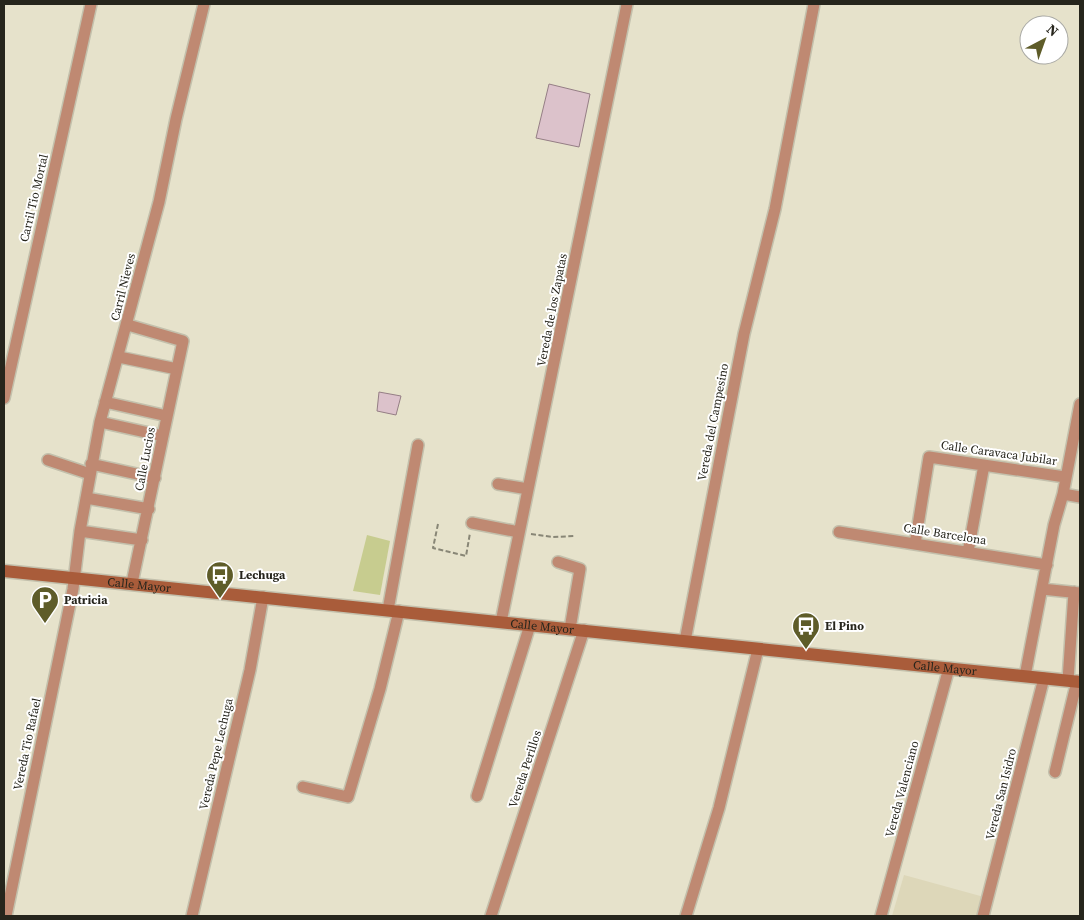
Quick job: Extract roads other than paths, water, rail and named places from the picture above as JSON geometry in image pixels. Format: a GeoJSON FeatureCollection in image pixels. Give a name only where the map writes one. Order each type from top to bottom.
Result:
{"type":"FeatureCollection","features":[{"type":"Feature","properties":{"kind":"main road","name":"Calle Mayor"},"geometry":{"type":"LineString","coordinates":[[4,570],[1075,681]]}},
{"type":"Feature","properties":{"kind":"street","name":"Carril Tio Mortal"},"geometry":{"type":"LineString","coordinates":[[4,398],[6,377],[91,4]]}},
{"type":"Feature","properties":{"kind":"street","name":"Carril Nieves"},"geometry":{"type":"LineString","coordinates":[[74,578],[90,469],[100,422],[128,325],[159,202],[176,119],[204,4]]}},
{"type":"Feature","properties":{"kind":"street","name":"Vereda de los Zapatas"},"geometry":{"type":"LineString","coordinates":[[501,622],[627,4]]}},
{"type":"Feature","properties":{"kind":"street","name":"Vereda del Campesino"},"geometry":{"type":"LineString","coordinates":[[685,641],[744,334],[775,209],[814,4]]}},
{"type":"Feature","properties":{"kind":"street","name":"Calle Lucios"},"geometry":{"type":"LineString","coordinates":[[128,325],[182,341],[149,509],[132,583]]}},
{"type":"Feature","properties":{"kind":"street"},"geometry":{"type":"LineString","coordinates":[[118,357],[177,369]]}},
{"type":"Feature","properties":{"kind":"street"},"geometry":{"type":"LineString","coordinates":[[105,402],[167,416]]}},
{"type":"Feature","properties":{"kind":"street"},"geometry":{"type":"LineString","coordinates":[[1025,676],[1080,404]]}},
{"type":"Feature","properties":{"kind":"street"},"geometry":{"type":"LineString","coordinates":[[100,422],[163,436]]}},
{"type":"Feature","properties":{"kind":"street"},"geometry":{"type":"LineString","coordinates":[[303,787],[348,797],[380,689],[418,445]]}},
{"type":"Feature","properties":{"kind":"street","name":"Calle Caravaca Jubilar"},"geometry":{"type":"LineString","coordinates":[[916,544],[929,457],[1065,477]]}},
{"type":"Feature","properties":{"kind":"street"},"geometry":{"type":"LineString","coordinates":[[48,460],[90,469],[155,478]]}},
{"type":"Feature","properties":{"kind":"street"},"geometry":{"type":"LineString","coordinates":[[968,552],[984,465]]}},
{"type":"Feature","properties":{"kind":"street"},"geometry":{"type":"LineString","coordinates":[[498,484],[528,489]]}},
{"type":"Feature","properties":{"kind":"street"},"geometry":{"type":"LineString","coordinates":[[1063,494],[1080,497]]}},
{"type":"Feature","properties":{"kind":"street"},"geometry":{"type":"LineString","coordinates":[[86,498],[149,509]]}},
{"type":"Feature","properties":{"kind":"street"},"geometry":{"type":"LineString","coordinates":[[472,523],[519,532]]}},
{"type":"Feature","properties":{"kind":"street"},"geometry":{"type":"LineString","coordinates":[[80,531],[142,540]]}},
{"type":"Feature","properties":{"kind":"street","name":"Calle Barcelona"},"geometry":{"type":"LineString","coordinates":[[839,532],[1047,564]]}},
{"type":"Feature","properties":{"kind":"street"},"geometry":{"type":"LineString","coordinates":[[558,562],[580,569],[570,629]]}},
{"type":"Feature","properties":{"kind":"street","name":"Vereda Tio Rafael"},"geometry":{"type":"LineString","coordinates":[[6,916],[74,578]]}},
{"type":"Feature","properties":{"kind":"street"},"geometry":{"type":"LineString","coordinates":[[1042,589],[1077,593],[1075,681],[1055,772]]}},
{"type":"Feature","properties":{"kind":"street","name":"Vereda Pepe Lechuga"},"geometry":{"type":"LineString","coordinates":[[192,916],[250,670],[264,597]]}},
{"type":"Feature","properties":{"kind":"street"},"geometry":{"type":"LineString","coordinates":[[478,796],[530,625]]}},
{"type":"Feature","properties":{"kind":"street","name":"Vereda Perillos"},"geometry":{"type":"LineString","coordinates":[[491,916],[584,630]]}},
{"type":"Feature","properties":{"kind":"street"},"geometry":{"type":"LineString","coordinates":[[686,916],[719,808],[758,649]]}},
{"type":"Feature","properties":{"kind":"street","name":"Vereda Valenciano"},"geometry":{"type":"LineString","coordinates":[[881,916],[949,668]]}},
{"type":"Feature","properties":{"kind":"street","name":"Vereda San Isidro"},"geometry":{"type":"LineString","coordinates":[[983,916],[1044,678]]}},
{"type":"Feature","properties":{"kind":"place","name":"Lechuga"},"geometry":{"type":"Point","coordinates":[220,599]}},
{"type":"Feature","properties":{"kind":"place","name":"Patricia"},"geometry":{"type":"Point","coordinates":[45,624]}},
{"type":"Feature","properties":{"kind":"place","name":"El Pino"},"geometry":{"type":"Point","coordinates":[806,650]}}]}
